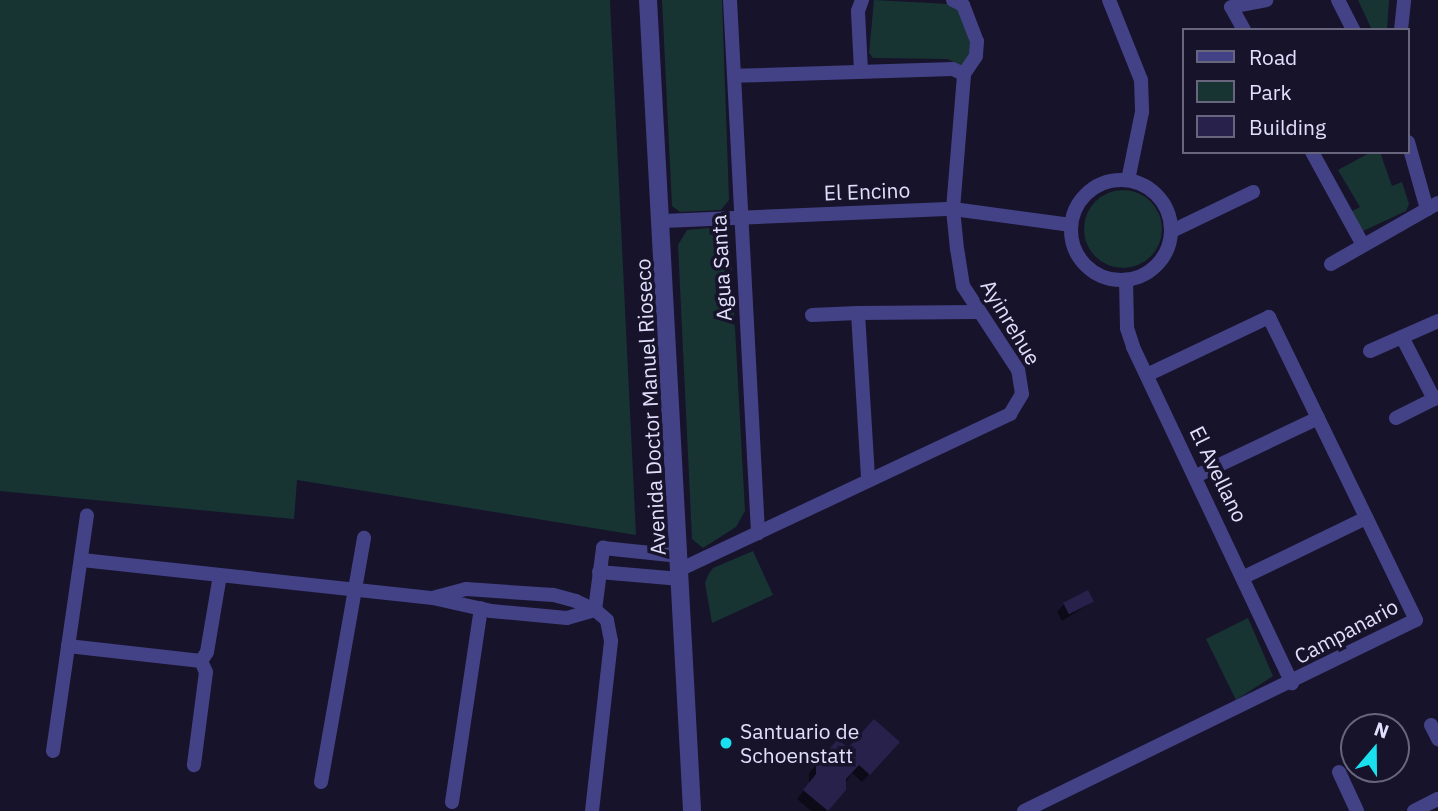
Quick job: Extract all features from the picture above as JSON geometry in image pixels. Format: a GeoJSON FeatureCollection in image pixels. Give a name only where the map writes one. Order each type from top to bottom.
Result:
{"type":"FeatureCollection","features":[{"type":"Feature","properties":{"kind":"street","name":"Avenida Doctor Manuel Rioseco"},"geometry":{"type":"LineString","coordinates":[[648,0],[663,220],[692,811]]}},
{"type":"Feature","properties":{"kind":"street","name":"Agua Santa"},"geometry":{"type":"LineString","coordinates":[[730,0],[739,217],[758,533]]}},
{"type":"Feature","properties":{"kind":"street"},"geometry":{"type":"LineString","coordinates":[[860,71],[858,11],[862,0]]}},
{"type":"Feature","properties":{"kind":"street","name":"Ayinrehue"},"geometry":{"type":"LineString","coordinates":[[681,568],[1016,408],[1022,394],[1022,378],[976,312],[963,286],[953,209],[964,74],[976,55],[977,41],[963,5],[953,0]]}},
{"type":"Feature","properties":{"kind":"street"},"geometry":{"type":"LineString","coordinates":[[1109,0],[1141,80],[1142,112],[1128,180]]}},
{"type":"Feature","properties":{"kind":"street"},"geometry":{"type":"LineString","coordinates":[[1243,28],[1231,7],[1266,0]]}},
{"type":"Feature","properties":{"kind":"street"},"geometry":{"type":"LineString","coordinates":[[1338,0],[1352,28]]}},
{"type":"Feature","properties":{"kind":"street"},"geometry":{"type":"LineString","coordinates":[[1401,28],[1404,0]]}},
{"type":"Feature","properties":{"kind":"street"},"geometry":{"type":"LineString","coordinates":[[734,76],[953,69],[964,74]]}},
{"type":"Feature","properties":{"kind":"street"},"geometry":{"type":"LineString","coordinates":[[1331,264],[1433,206],[1410,147]]}},
{"type":"Feature","properties":{"kind":"street"},"geometry":{"type":"LineString","coordinates":[[1313,154],[1363,245]]}},
{"type":"Feature","properties":{"kind":"street"},"geometry":{"type":"LineString","coordinates":[[1112,180],[1128,180],[1159,195],[1168,210],[1172,231],[1163,260],[1150,272],[1126,280],[1101,277],[1077,256],[1071,225],[1075,209],[1090,191],[1112,180]]}},
{"type":"Feature","properties":{"kind":"street"},"geometry":{"type":"LineString","coordinates":[[1172,231],[1253,192]]}},
{"type":"Feature","properties":{"kind":"street","name":"El Encino"},"geometry":{"type":"LineString","coordinates":[[663,220],[953,209],[1071,225]]}},
{"type":"Feature","properties":{"kind":"street","name":"El Avellano"},"geometry":{"type":"LineString","coordinates":[[1126,280],[1127,328],[1292,683]]}},
{"type":"Feature","properties":{"kind":"street"},"geometry":{"type":"LineString","coordinates":[[813,315],[976,312]]}},
{"type":"Feature","properties":{"kind":"street"},"geometry":{"type":"LineString","coordinates":[[858,313],[868,477]]}},
{"type":"Feature","properties":{"kind":"street","name":"Campanario"},"geometry":{"type":"LineString","coordinates":[[1024,811],[1292,683],[1416,620],[1269,317],[1147,375]]}},
{"type":"Feature","properties":{"kind":"street"},"geometry":{"type":"LineString","coordinates":[[1370,351],[1438,321]]}},
{"type":"Feature","properties":{"kind":"street"},"geometry":{"type":"LineString","coordinates":[[1396,418],[1436,398],[1402,337]]}},
{"type":"Feature","properties":{"kind":"street"},"geometry":{"type":"LineString","coordinates":[[1196,476],[1318,418]]}},
{"type":"Feature","properties":{"kind":"street"},"geometry":{"type":"LineString","coordinates":[[53,751],[87,515]]}},
{"type":"Feature","properties":{"kind":"street"},"geometry":{"type":"LineString","coordinates":[[1244,577],[1367,518]]}},
{"type":"Feature","properties":{"kind":"street"},"geometry":{"type":"LineString","coordinates":[[321,782],[364,538]]}},
{"type":"Feature","properties":{"kind":"street"},"geometry":{"type":"LineString","coordinates":[[595,610],[603,548],[681,568]]}},
{"type":"Feature","properties":{"kind":"street"},"geometry":{"type":"LineString","coordinates":[[82,560],[433,598],[481,608],[567,618],[595,610]]}},
{"type":"Feature","properties":{"kind":"street"},"geometry":{"type":"LineString","coordinates":[[599,572],[681,568]]}},
{"type":"Feature","properties":{"kind":"street"},"geometry":{"type":"LineString","coordinates":[[201,661],[208,652],[220,575]]}},
{"type":"Feature","properties":{"kind":"street"},"geometry":{"type":"LineString","coordinates":[[433,598],[466,589],[552,595],[595,610],[607,620],[611,641],[592,811]]}},
{"type":"Feature","properties":{"kind":"street"},"geometry":{"type":"LineString","coordinates":[[452,802],[481,608]]}},
{"type":"Feature","properties":{"kind":"street"},"geometry":{"type":"LineString","coordinates":[[68,646],[201,661]]}},
{"type":"Feature","properties":{"kind":"street"},"geometry":{"type":"LineString","coordinates":[[194,765],[206,672],[201,661]]}},
{"type":"Feature","properties":{"kind":"street"},"geometry":{"type":"LineString","coordinates":[[1431,725],[1438,739]]}},
{"type":"Feature","properties":{"kind":"street"},"geometry":{"type":"LineString","coordinates":[[1339,772],[1357,811]]}},
{"type":"Feature","properties":{"kind":"street"},"geometry":{"type":"LineString","coordinates":[[1415,811],[1438,799]]}},
{"type":"Feature","properties":{"kind":"green space"},"geometry":{"type":"Polygon","coordinates":[[[0,0],[610,0],[636,535],[297,480],[294,519],[0,491],[0,0]]]}},
{"type":"Feature","properties":{"kind":"green space"},"geometry":{"type":"Polygon","coordinates":[[[662,0],[722,0],[729,200],[721,210],[680,212],[672,206],[662,0]]]}},
{"type":"Feature","properties":{"kind":"green space"},"geometry":{"type":"Polygon","coordinates":[[[874,0],[949,4],[958,9],[973,52],[965,67],[947,59],[873,58],[869,53],[874,0]]]}},
{"type":"Feature","properties":{"kind":"green space"},"geometry":{"type":"Polygon","coordinates":[[[1358,0],[1389,0],[1387,28],[1371,28],[1358,0]]]}},
{"type":"Feature","properties":{"kind":"green space"},"geometry":{"type":"Polygon","coordinates":[[[1367,154],[1381,154],[1392,186],[1402,182],[1409,204],[1406,211],[1361,232],[1348,213],[1360,207],[1338,170],[1367,154]]]}},
{"type":"Feature","properties":{"kind":"green space"},"geometry":{"type":"Polygon","coordinates":[[[1115,190],[1131,190],[1145,196],[1156,207],[1162,221],[1162,237],[1156,251],[1145,262],[1131,268],[1115,268],[1101,262],[1090,251],[1084,237],[1084,221],[1090,207],[1101,196],[1115,190]]]}},
{"type":"Feature","properties":{"kind":"green space"},"geometry":{"type":"Polygon","coordinates":[[[719,227],[730,236],[745,511],[736,527],[703,548],[692,539],[678,245],[687,230],[719,227]]]}},
{"type":"Feature","properties":{"kind":"green space"},"geometry":{"type":"Polygon","coordinates":[[[753,551],[773,595],[712,623],[705,583],[708,575],[713,568],[753,551]]]}},
{"type":"Feature","properties":{"kind":"green space"},"geometry":{"type":"Polygon","coordinates":[[[1248,618],[1273,676],[1236,700],[1206,639],[1248,618]]]}},
{"type":"Feature","properties":{"kind":"building"},"geometry":{"type":"Polygon","coordinates":[[[1088,590],[1094,602],[1069,614],[1063,603],[1088,590]]]}},
{"type":"Feature","properties":{"kind":"building"},"geometry":{"type":"Polygon","coordinates":[[[874,719],[900,742],[870,775],[859,765],[846,779],[846,790],[828,811],[803,790],[816,774],[816,764],[838,739],[848,748],[874,719]]]}},
{"type":"Feature","properties":{"kind":"place","name":"Santuario de Schoenstatt"},"geometry":{"type":"Point","coordinates":[726,743]}}]}
